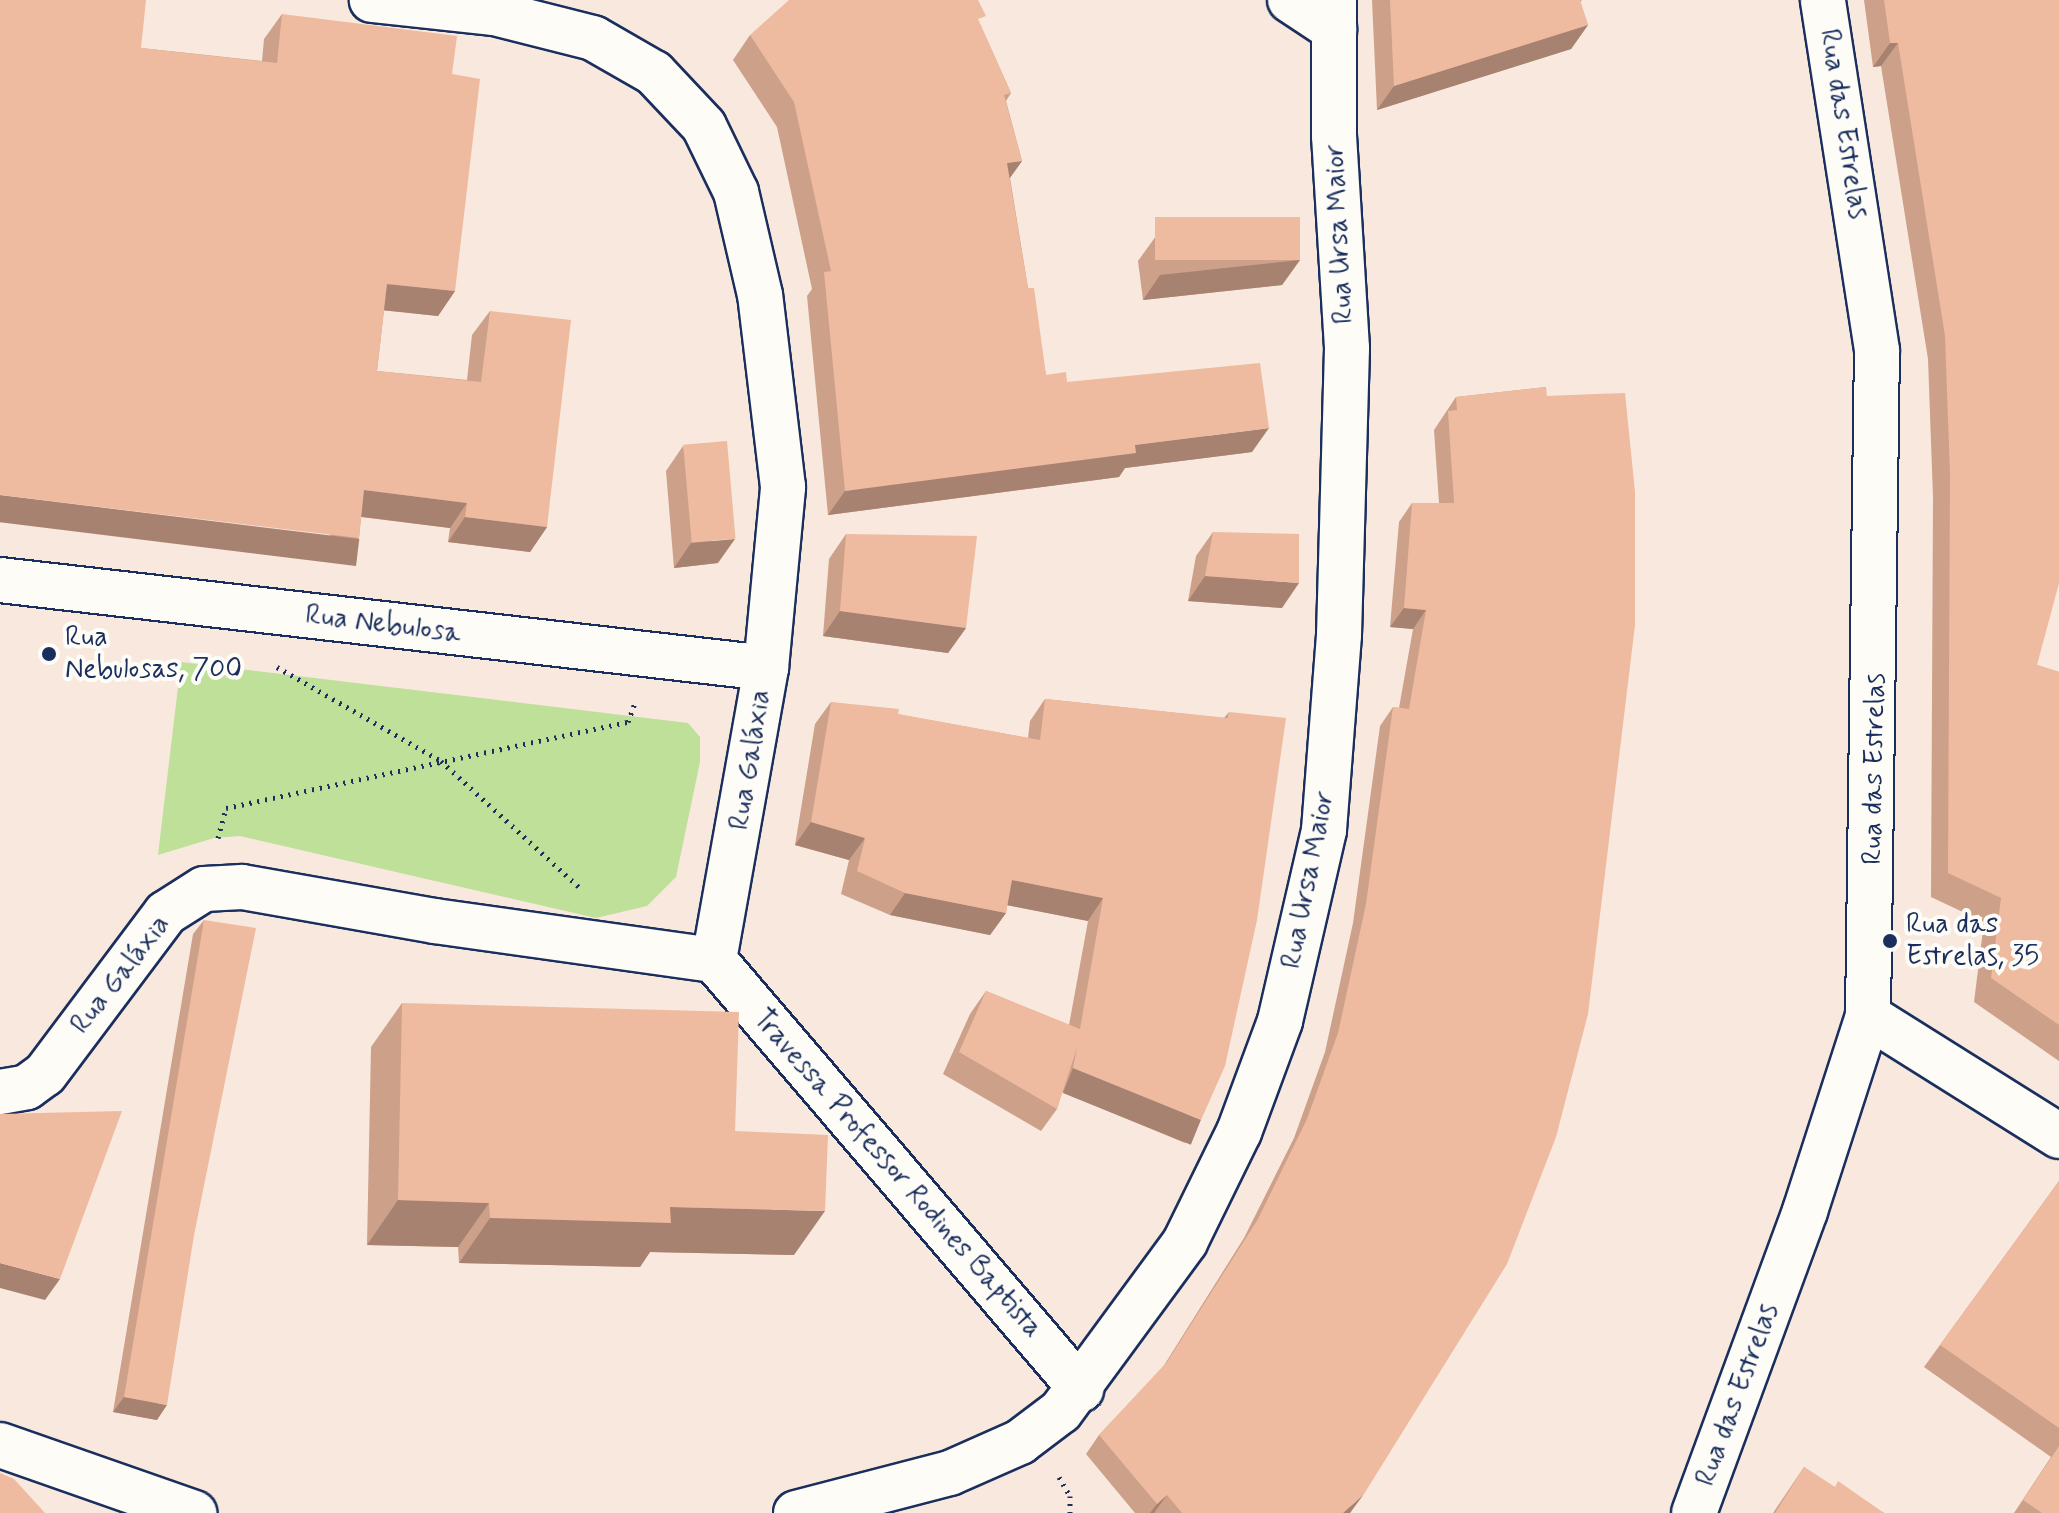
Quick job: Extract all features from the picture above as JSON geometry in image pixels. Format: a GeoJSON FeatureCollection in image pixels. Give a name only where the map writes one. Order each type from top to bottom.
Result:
{"type":"FeatureCollection","features":[{"type":"Feature","properties":{"kind":"street","name":"Rua Galáxia"},"geometry":{"type":"LineString","coordinates":[[0,1092],[27,1087],[45,1074],[166,913],[204,889],[242,887],[450,924],[714,960],[766,668],[783,487],[760,295],[736,192],[704,126],[654,73],[593,38],[494,13],[372,0]]}},
{"type":"Feature","properties":{"kind":"street"},"geometry":{"type":"LineString","coordinates":[[1290,0],[1334,14]]}},
{"type":"Feature","properties":{"kind":"street","name":"Rua das Estrelas"},"geometry":{"type":"LineString","coordinates":[[1694,1513],[1805,1211],[1868,1016],[1877,350],[1823,0]]}},
{"type":"Feature","properties":{"kind":"street","name":"Rua Ursa Maior"},"geometry":{"type":"LineString","coordinates":[[796,1513],[950,1473],[1020,1442],[1081,1389],[1185,1242],[1239,1132],[1280,1021],[1324,830],[1339,635],[1347,348],[1334,136],[1334,14]]}},
{"type":"Feature","properties":{"kind":"street","name":"Rua Nebulosa"},"geometry":{"type":"LineString","coordinates":[[0,580],[766,668]]}},
{"type":"Feature","properties":{"kind":"street","name":"Travessa Professor Rodines Baptista"},"geometry":{"type":"LineString","coordinates":[[714,960],[1081,1389]]}},
{"type":"Feature","properties":{"kind":"street"},"geometry":{"type":"LineString","coordinates":[[1868,1016],[2059,1136]]}},
{"type":"Feature","properties":{"kind":"street"},"geometry":{"type":"LineString","coordinates":[[0,1445],[102,1496],[194,1513]]}},
{"type":"Feature","properties":{"kind":"path"},"geometry":{"type":"LineString","coordinates":[[240,608],[255,654],[441,761],[581,890]]}},
{"type":"Feature","properties":{"kind":"path"},"geometry":{"type":"LineString","coordinates":[[204,889],[226,808],[628,722],[650,656]]}},
{"type":"Feature","properties":{"kind":"green space"},"geometry":{"type":"Polygon","coordinates":[[[181,662],[688,723],[700,737],[700,762],[676,877],[647,906],[596,918],[240,836],[214,838],[158,855],[181,662]]]}},
{"type":"Feature","properties":{"kind":"building"},"geometry":{"type":"Polygon","coordinates":[[[0,0],[146,0],[141,48],[277,63],[282,14],[457,36],[452,74],[480,79],[455,291],[387,284],[377,371],[481,382],[490,311],[571,320],[547,527],[465,517],[467,503],[364,490],[359,538],[0,495],[0,0]]]}},
{"type":"Feature","properties":{"kind":"building"},"geometry":{"type":"Polygon","coordinates":[[[789,0],[978,0],[986,16],[978,19],[1011,93],[1004,95],[1022,161],[1007,163],[1028,288],[1034,288],[1046,375],[1066,372],[1067,382],[1260,363],[1269,428],[1135,445],[1136,453],[845,491],[824,272],[831,271],[794,102],[750,35],[789,0]]]}},
{"type":"Feature","properties":{"kind":"building"},"geometry":{"type":"Polygon","coordinates":[[[1390,0],[1580,0],[1588,25],[1394,86],[1390,0]]]}},
{"type":"Feature","properties":{"kind":"building"},"geometry":{"type":"Polygon","coordinates":[[[1884,0],[2059,0],[2059,583],[2037,665],[2059,672],[2059,1025],[1991,978],[2001,898],[1948,873],[1950,474],[1945,336],[1898,43],[1890,43],[1884,0]]]}},
{"type":"Feature","properties":{"kind":"building"},"geometry":{"type":"Polygon","coordinates":[[[1155,217],[1300,217],[1300,260],[1155,260],[1155,217]]]}},
{"type":"Feature","properties":{"kind":"building"},"geometry":{"type":"Polygon","coordinates":[[[1546,387],[1547,396],[1625,393],[1635,492],[1635,625],[1588,1014],[1556,1137],[1507,1264],[1364,1494],[1343,1513],[1182,1513],[1167,1495],[1157,1504],[1099,1435],[1167,1362],[1258,1219],[1307,1119],[1338,1033],[1366,904],[1393,707],[1409,709],[1426,610],[1404,608],[1412,503],[1454,503],[1448,411],[1457,410],[1456,397],[1546,387]]]}},
{"type":"Feature","properties":{"kind":"building"},"geometry":{"type":"Polygon","coordinates":[[[727,441],[736,539],[692,542],[683,445],[727,441]]]}},
{"type":"Feature","properties":{"kind":"building"},"geometry":{"type":"Polygon","coordinates":[[[1213,532],[1299,534],[1299,583],[1205,576],[1213,532]]]}},
{"type":"Feature","properties":{"kind":"building"},"geometry":{"type":"Polygon","coordinates":[[[846,534],[977,536],[966,628],[840,611],[846,534]]]}},
{"type":"Feature","properties":{"kind":"building"},"geometry":{"type":"Polygon","coordinates":[[[1045,699],[1228,718],[1229,712],[1286,718],[1257,920],[1225,1066],[1201,1120],[1073,1068],[1077,1048],[1057,1109],[959,1052],[986,991],[1080,1029],[1103,898],[1012,880],[1006,913],[905,893],[857,871],[865,838],[811,822],[831,702],[899,709],[898,714],[1040,740],[1045,699]]]}},
{"type":"Feature","properties":{"kind":"building"},"geometry":{"type":"Polygon","coordinates":[[[204,920],[256,928],[194,1235],[167,1405],[124,1397],[204,920]]]}},
{"type":"Feature","properties":{"kind":"building"},"geometry":{"type":"Polygon","coordinates":[[[402,1003],[739,1012],[735,1131],[828,1135],[825,1211],[670,1207],[671,1223],[490,1218],[489,1203],[398,1200],[402,1003]]]}},
{"type":"Feature","properties":{"kind":"building"},"geometry":{"type":"Polygon","coordinates":[[[122,1111],[60,1279],[0,1263],[0,1114],[122,1111]]]}},
{"type":"Feature","properties":{"kind":"building"},"geometry":{"type":"Polygon","coordinates":[[[2059,1181],[2059,1428],[1940,1345],[2059,1181]]]}},
{"type":"Feature","properties":{"kind":"building"},"geometry":{"type":"Polygon","coordinates":[[[2059,1446],[2059,1513],[2042,1513],[2023,1500],[2059,1446]]]}},
{"type":"Feature","properties":{"kind":"building"},"geometry":{"type":"Polygon","coordinates":[[[1804,1467],[1835,1487],[1838,1481],[1884,1513],[1775,1513],[1804,1467]]]}},
{"type":"Feature","properties":{"kind":"building"},"geometry":{"type":"Polygon","coordinates":[[[0,1473],[14,1479],[45,1513],[0,1513],[0,1473]]]}},
{"type":"Feature","properties":{"kind":"place","name":"Rua Nebulosas, 700"},"geometry":{"type":"Point","coordinates":[49,654]}},
{"type":"Feature","properties":{"kind":"place","name":"Rua das Estrelas, 35"},"geometry":{"type":"Point","coordinates":[1890,941]}}]}
